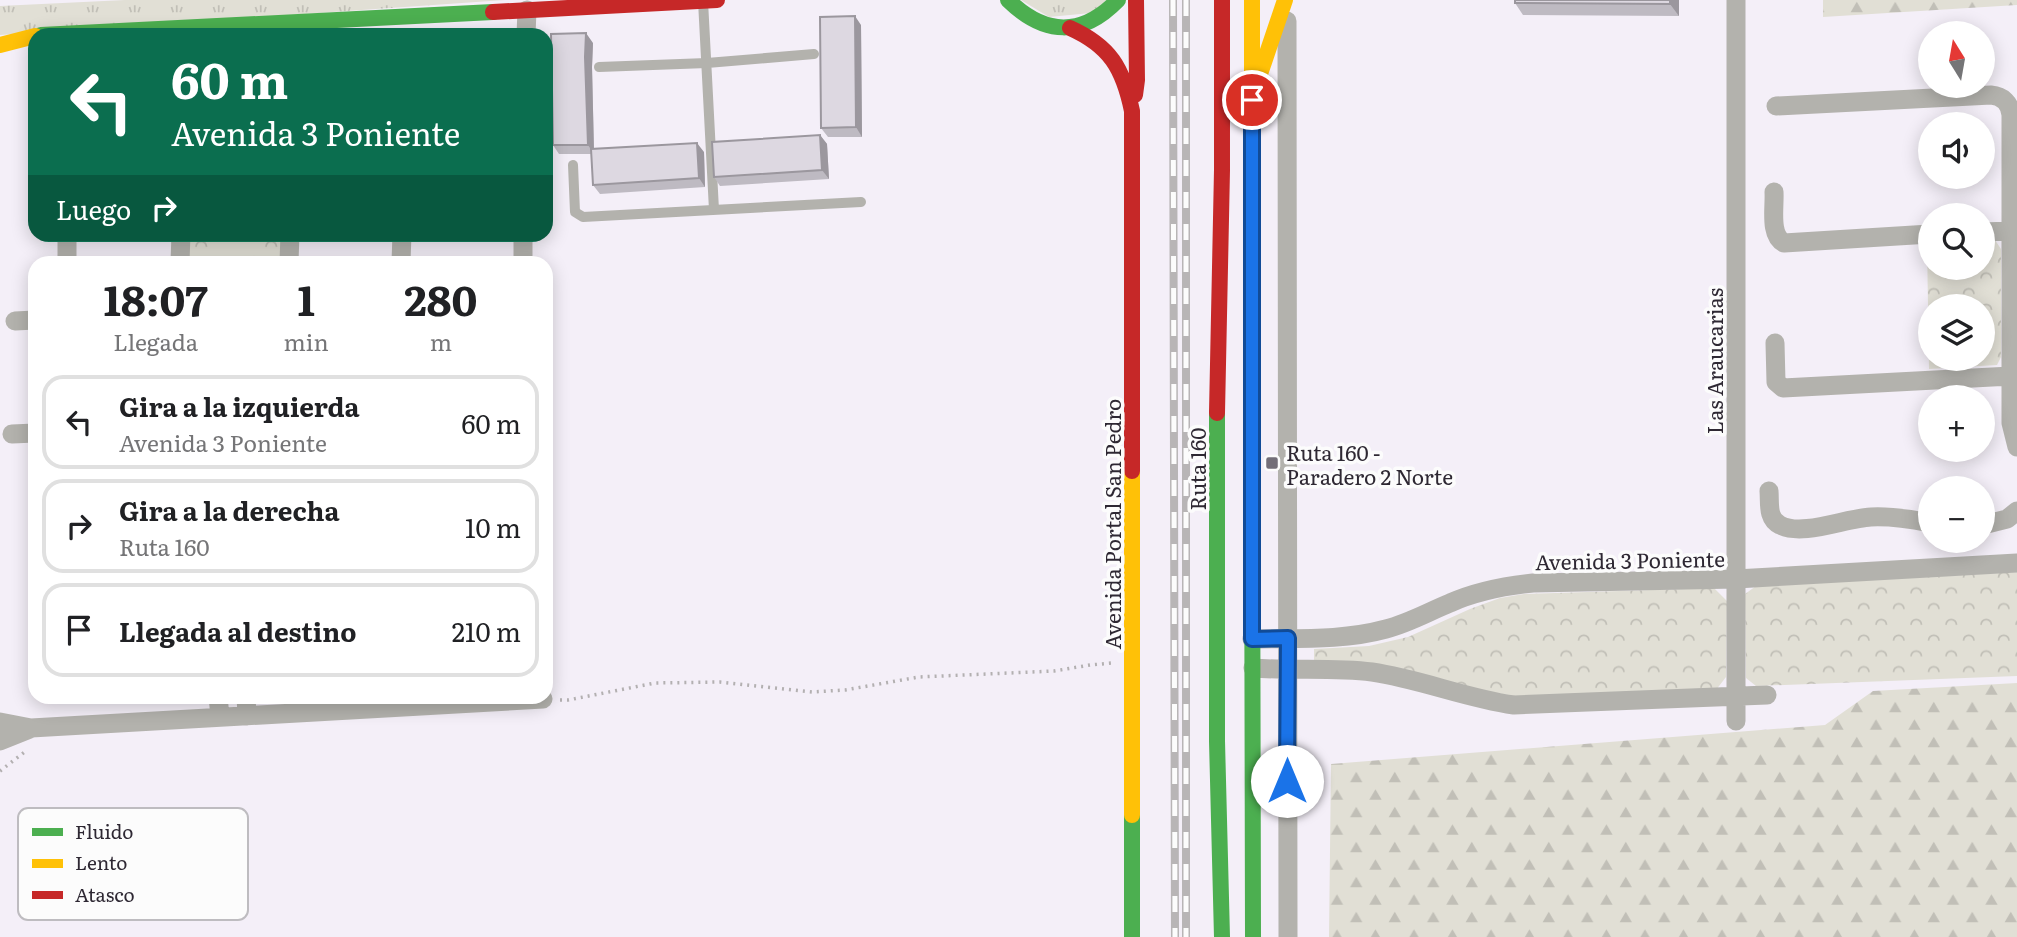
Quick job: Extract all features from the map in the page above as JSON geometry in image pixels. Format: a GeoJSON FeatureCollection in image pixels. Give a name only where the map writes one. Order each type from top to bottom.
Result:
{"type":"FeatureCollection","features":[{"type":"Feature","properties":{"kind":"main road"},"geometry":{"type":"LineString","coordinates":[[273,28],[717,0]]}},
{"type":"Feature","properties":{"kind":"main road"},"geometry":{"type":"LineString","coordinates":[[1008,0],[1030,20],[1056,28],[1085,25],[1099,19],[1118,0]]}},
{"type":"Feature","properties":{"kind":"main road","name":"Avenida Portal San Pedro"},"geometry":{"type":"LineString","coordinates":[[1132,937],[1132,111],[1137,80],[1136,0]]}},
{"type":"Feature","properties":{"kind":"main road","name":"Ruta 160"},"geometry":{"type":"LineString","coordinates":[[1222,0],[1222,170],[1217,348],[1217,654],[1222,937]]}},
{"type":"Feature","properties":{"kind":"main road"},"geometry":{"type":"LineString","coordinates":[[1252,0],[1253,937]]}},
{"type":"Feature","properties":{"kind":"main road"},"geometry":{"type":"LineString","coordinates":[[1252,100],[1286,0]]}},
{"type":"Feature","properties":{"kind":"main road","name":"Avenida Portal San Pedro"},"geometry":{"type":"LineString","coordinates":[[1070,28],[1095,40],[1112,56],[1124,79],[1132,111]]}},
{"type":"Feature","properties":{"kind":"main road"},"geometry":{"type":"LineString","coordinates":[[0,45],[28,37]]}},
{"type":"Feature","properties":{"kind":"main road"},"geometry":{"type":"LineString","coordinates":[[1217,654],[1252,639]]}},
{"type":"Feature","properties":{"kind":"main road"},"geometry":{"type":"LineString","coordinates":[[1217,654],[1236,665],[1253,668]]}},
{"type":"Feature","properties":{"kind":"street"},"geometry":{"type":"LineString","coordinates":[[1286,0],[1287,937]]}},
{"type":"Feature","properties":{"kind":"street","name":"Las Araucarias"},"geometry":{"type":"LineString","coordinates":[[1736,0],[1736,721]]}},
{"type":"Feature","properties":{"kind":"street"},"geometry":{"type":"LineString","coordinates":[[526,28],[527,10]]}},
{"type":"Feature","properties":{"kind":"street"},"geometry":{"type":"LineString","coordinates":[[1776,106],[1992,95],[2001,98],[2008,105],[2011,115],[2012,432],[2017,447]]}},
{"type":"Feature","properties":{"kind":"street"},"geometry":{"type":"LineString","coordinates":[[1774,192],[1775,231],[1777,239],[1784,243],[1918,235]]}},
{"type":"Feature","properties":{"kind":"street"},"geometry":{"type":"LineString","coordinates":[[1995,232],[2011,231]]}},
{"type":"Feature","properties":{"kind":"street"},"geometry":{"type":"LineString","coordinates":[[1775,342],[1776,382],[1783,388],[2011,376]]}},
{"type":"Feature","properties":{"kind":"street"},"geometry":{"type":"LineString","coordinates":[[12,434],[28,433]]}},
{"type":"Feature","properties":{"kind":"street"},"geometry":{"type":"LineString","coordinates":[[1769,491],[1770,510],[1774,520],[1791,528],[1808,528],[1881,516],[1918,520]]}},
{"type":"Feature","properties":{"kind":"street"},"geometry":{"type":"LineString","coordinates":[[1995,522],[2007,519],[2017,511]]}},
{"type":"Feature","properties":{"kind":"street","name":"Avenida 3 Poniente"},"geometry":{"type":"LineString","coordinates":[[1252,639],[1340,638],[1383,630],[1417,619],[1466,597],[1508,586],[1533,583],[1736,579],[2017,563]]}},
{"type":"Feature","properties":{"kind":"street"},"geometry":{"type":"LineString","coordinates":[[1253,668],[1374,673],[1476,699],[1514,705],[1767,695]]}},
{"type":"Feature","properties":{"kind":"street"},"geometry":{"type":"LineString","coordinates":[[219,704],[220,717]]}},
{"type":"Feature","properties":{"kind":"street"},"geometry":{"type":"LineString","coordinates":[[0,722],[32,728],[220,717],[246,706],[323,704]]}},
{"type":"Feature","properties":{"kind":"street"},"geometry":{"type":"LineString","coordinates":[[0,741],[32,728]]}},
{"type":"Feature","properties":{"kind":"lane"},"geometry":{"type":"LineString","coordinates":[[703,1],[714,210]]}},
{"type":"Feature","properties":{"kind":"lane"},"geometry":{"type":"LineString","coordinates":[[599,67],[706,63],[814,54]]}},
{"type":"Feature","properties":{"kind":"lane"},"geometry":{"type":"LineString","coordinates":[[573,165],[575,212],[580,217],[861,202]]}},
{"type":"Feature","properties":{"kind":"path"},"geometry":{"type":"LineString","coordinates":[[568,700],[655,683],[720,682],[812,692],[845,690],[919,677],[1054,671],[1132,662]]}},
{"type":"Feature","properties":{"kind":"green space"},"geometry":{"type":"Polygon","coordinates":[[[125,0],[505,0],[101,28],[28,28],[28,33],[0,35],[0,6],[125,0]]]}},
{"type":"Feature","properties":{"kind":"green space"},"geometry":{"type":"Polygon","coordinates":[[[1021,0],[1107,0],[1091,13],[1049,17],[1021,0]]]}},
{"type":"Feature","properties":{"kind":"green space"},"geometry":{"type":"Polygon","coordinates":[[[1823,0],[2017,0],[2017,5],[1823,17],[1823,0]]]}},
{"type":"Feature","properties":{"kind":"green space"},"geometry":{"type":"Polygon","coordinates":[[[1995,240],[2001,249],[2001,357],[1997,365],[1995,294],[1928,294],[1928,280],[1995,280],[1995,240]]]}},
{"type":"Feature","properties":{"kind":"green space"},"geometry":{"type":"Polygon","coordinates":[[[189,242],[282,242],[281,256],[189,256],[189,242]]]}},
{"type":"Feature","properties":{"kind":"green space"},"geometry":{"type":"Polygon","coordinates":[[[210,242],[251,242],[251,256],[211,256],[210,242]]]}},
{"type":"Feature","properties":{"kind":"green space"},"geometry":{"type":"Polygon","coordinates":[[[2017,572],[2017,676],[1756,686],[1746,678],[1745,594],[1756,586],[2017,572]]]}},
{"type":"Feature","properties":{"kind":"green space"},"geometry":{"type":"Polygon","coordinates":[[[1714,588],[1727,601],[1726,677],[1716,690],[1519,697],[1314,661],[1314,649],[1369,646],[1408,637],[1500,598],[1524,594],[1714,588]]]}},
{"type":"Feature","properties":{"kind":"green space"},"geometry":{"type":"Polygon","coordinates":[[[2017,683],[2017,937],[1329,937],[1331,764],[1825,725],[1873,691],[2017,683]]]}},
{"type":"Feature","properties":{"kind":"building"},"geometry":{"type":"Polygon","coordinates":[[[1515,0],[1670,0],[1670,4],[1515,3],[1515,0]]]}},
{"type":"Feature","properties":{"kind":"building"},"geometry":{"type":"Polygon","coordinates":[[[855,16],[856,127],[821,128],[820,17],[855,16]]]}},
{"type":"Feature","properties":{"kind":"building"},"geometry":{"type":"Polygon","coordinates":[[[586,33],[588,145],[553,145],[553,34],[586,33]]]}},
{"type":"Feature","properties":{"kind":"building"},"geometry":{"type":"Polygon","coordinates":[[[820,135],[822,170],[714,177],[712,142],[820,135]]]}},
{"type":"Feature","properties":{"kind":"building"},"geometry":{"type":"Polygon","coordinates":[[[697,143],[699,178],[593,185],[591,149],[697,143]]]}},
{"type":"Feature","properties":{"kind":"railway"},"geometry":{"type":"LineString","coordinates":[[1173,0],[1175,937]]}},
{"type":"Feature","properties":{"kind":"railway"},"geometry":{"type":"LineString","coordinates":[[1186,0],[1186,937]]}},
{"type":"Feature","properties":{"kind":"traffic: fast"},"geometry":{"type":"LineString","coordinates":[[1008,0],[1036,20],[1050,26],[1063,27],[1091,21],[1118,0]]}},
{"type":"Feature","properties":{"kind":"traffic: fast"},"geometry":{"type":"LineString","coordinates":[[179,28],[493,12]]}},
{"type":"Feature","properties":{"kind":"traffic: fast"},"geometry":{"type":"LineString","coordinates":[[1217,413],[1217,741],[1222,937]]}},
{"type":"Feature","properties":{"kind":"traffic: fast"},"geometry":{"type":"LineString","coordinates":[[1252,460],[1253,937]]}},
{"type":"Feature","properties":{"kind":"traffic: fast"},"geometry":{"type":"LineString","coordinates":[[1132,815],[1132,937]]}},
{"type":"Feature","properties":{"kind":"traffic: slow"},"geometry":{"type":"LineString","coordinates":[[1252,0],[1252,460]]}},
{"type":"Feature","properties":{"kind":"traffic: slow"},"geometry":{"type":"LineString","coordinates":[[1260,74],[1285,0]]}},
{"type":"Feature","properties":{"kind":"traffic: slow"},"geometry":{"type":"LineString","coordinates":[[0,45],[28,38]]}},
{"type":"Feature","properties":{"kind":"traffic: slow"},"geometry":{"type":"LineString","coordinates":[[1132,471],[1132,815]]}},
{"type":"Feature","properties":{"kind":"traffic: jam"},"geometry":{"type":"LineString","coordinates":[[493,12],[717,0]]}},
{"type":"Feature","properties":{"kind":"traffic: jam"},"geometry":{"type":"LineString","coordinates":[[1135,95],[1136,0]]}},
{"type":"Feature","properties":{"kind":"traffic: jam"},"geometry":{"type":"LineString","coordinates":[[1217,413],[1222,0]]}},
{"type":"Feature","properties":{"kind":"traffic: jam"},"geometry":{"type":"LineString","coordinates":[[1070,28],[1095,43],[1113,60],[1124,82],[1132,111],[1132,471]]}},
{"type":"Feature","properties":{"kind":"place","name":"Ruta 160 - Paradero 2 Norte"},"geometry":{"type":"Point","coordinates":[1272,463]}},
{"type":"Feature","properties":{"kind":"route"},"geometry":{"type":"LineString","coordinates":[[1252,100],[1252,639],[1288,638],[1287,781]]}}]}
